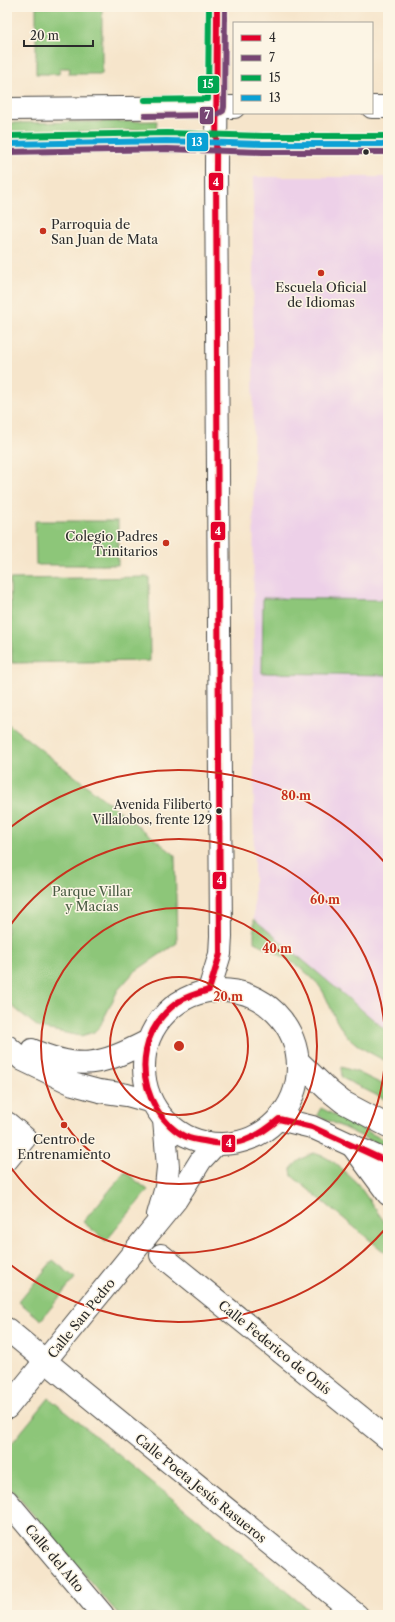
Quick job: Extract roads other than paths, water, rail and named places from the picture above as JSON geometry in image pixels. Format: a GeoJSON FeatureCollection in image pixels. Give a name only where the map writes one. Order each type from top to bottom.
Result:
{"type":"FeatureCollection","features":[{"type":"Feature","properties":{"kind":"main road"},"geometry":{"type":"LineString","coordinates":[[209,990],[220,954],[221,936],[216,143],[225,107],[217,7]]}},
{"type":"Feature","properties":{"kind":"main road"},"geometry":{"type":"LineString","coordinates":[[7,109],[225,107]]}},
{"type":"Feature","properties":{"kind":"main road"},"geometry":{"type":"LineString","coordinates":[[373,108],[388,108]]}},
{"type":"Feature","properties":{"kind":"main road"},"geometry":{"type":"LineString","coordinates":[[7,144],[167,141],[216,143],[388,144]]}},
{"type":"Feature","properties":{"kind":"main road"},"geometry":{"type":"LineString","coordinates":[[209,990],[239,992],[262,1001],[277,1012],[288,1027],[296,1044],[299,1062],[298,1083],[296,1089],[291,1102],[280,1119],[255,1138],[234,1144],[216,1144],[189,1138],[176,1130],[164,1120],[152,1102],[145,1083],[144,1061],[148,1041],[158,1022],[165,1013],[178,1002],[209,990]]}},
{"type":"Feature","properties":{"kind":"main road"},"geometry":{"type":"LineString","coordinates":[[7,1039],[59,1060],[80,1063],[98,1062],[125,1052],[148,1041]]}},
{"type":"Feature","properties":{"kind":"main road"},"geometry":{"type":"LineString","coordinates":[[7,1046],[23,1060],[73,1084],[127,1095],[152,1102]]}},
{"type":"Feature","properties":{"kind":"main road"},"geometry":{"type":"LineString","coordinates":[[299,1062],[328,1090],[343,1102],[388,1126]]}},
{"type":"Feature","properties":{"kind":"main road"},"geometry":{"type":"LineString","coordinates":[[280,1119],[312,1127],[352,1144],[388,1162]]}},
{"type":"Feature","properties":{"kind":"main road","name":"Calle San Pedro"},"geometry":{"type":"LineString","coordinates":[[154,1228],[166,1187],[168,1167],[164,1120]]}},
{"type":"Feature","properties":{"kind":"main road"},"geometry":{"type":"LineString","coordinates":[[7,1123],[25,1138],[7,1160]]}},
{"type":"Feature","properties":{"kind":"main road","name":"Calle San Pedro"},"geometry":{"type":"LineString","coordinates":[[7,1408],[154,1228],[176,1200],[201,1160],[216,1144]]}},
{"type":"Feature","properties":{"kind":"main road"},"geometry":{"type":"LineString","coordinates":[[352,1144],[388,1194]]}},
{"type":"Feature","properties":{"kind":"main road","name":"Calle Federico de Onís"},"geometry":{"type":"LineString","coordinates":[[161,1255],[388,1439]]}},
{"type":"Feature","properties":{"kind":"main road","name":"Calle Poeta Jesús Rasueros"},"geometry":{"type":"LineString","coordinates":[[7,1329],[357,1615]]}},
{"type":"Feature","properties":{"kind":"main road","name":"Calle del Alto"},"geometry":{"type":"LineString","coordinates":[[7,1501],[104,1615]]}},
{"type":"Feature","properties":{"kind":"place","name":"Parroquia de San Juan de Mata"},"geometry":{"type":"Point","coordinates":[43,231]}},
{"type":"Feature","properties":{"kind":"place","name":"Escuela Oficial de Idiomas"},"geometry":{"type":"Point","coordinates":[321,273]}},
{"type":"Feature","properties":{"kind":"place","name":"Colegio Padres Trinitarios"},"geometry":{"type":"Point","coordinates":[166,543]}},
{"type":"Feature","properties":{"kind":"place","name":"Avenida Filiberto Villalobos, frente 129"},"geometry":{"type":"Point","coordinates":[219,811]}},
{"type":"Feature","properties":{"kind":"place","name":"Centro de Entrenamiento"},"geometry":{"type":"Point","coordinates":[64,1125]}},
{"type":"Feature","properties":{"kind":"park label","name":"Parque Villar y Macías"},"geometry":{"type":"Point","coordinates":[92,898]}}]}
